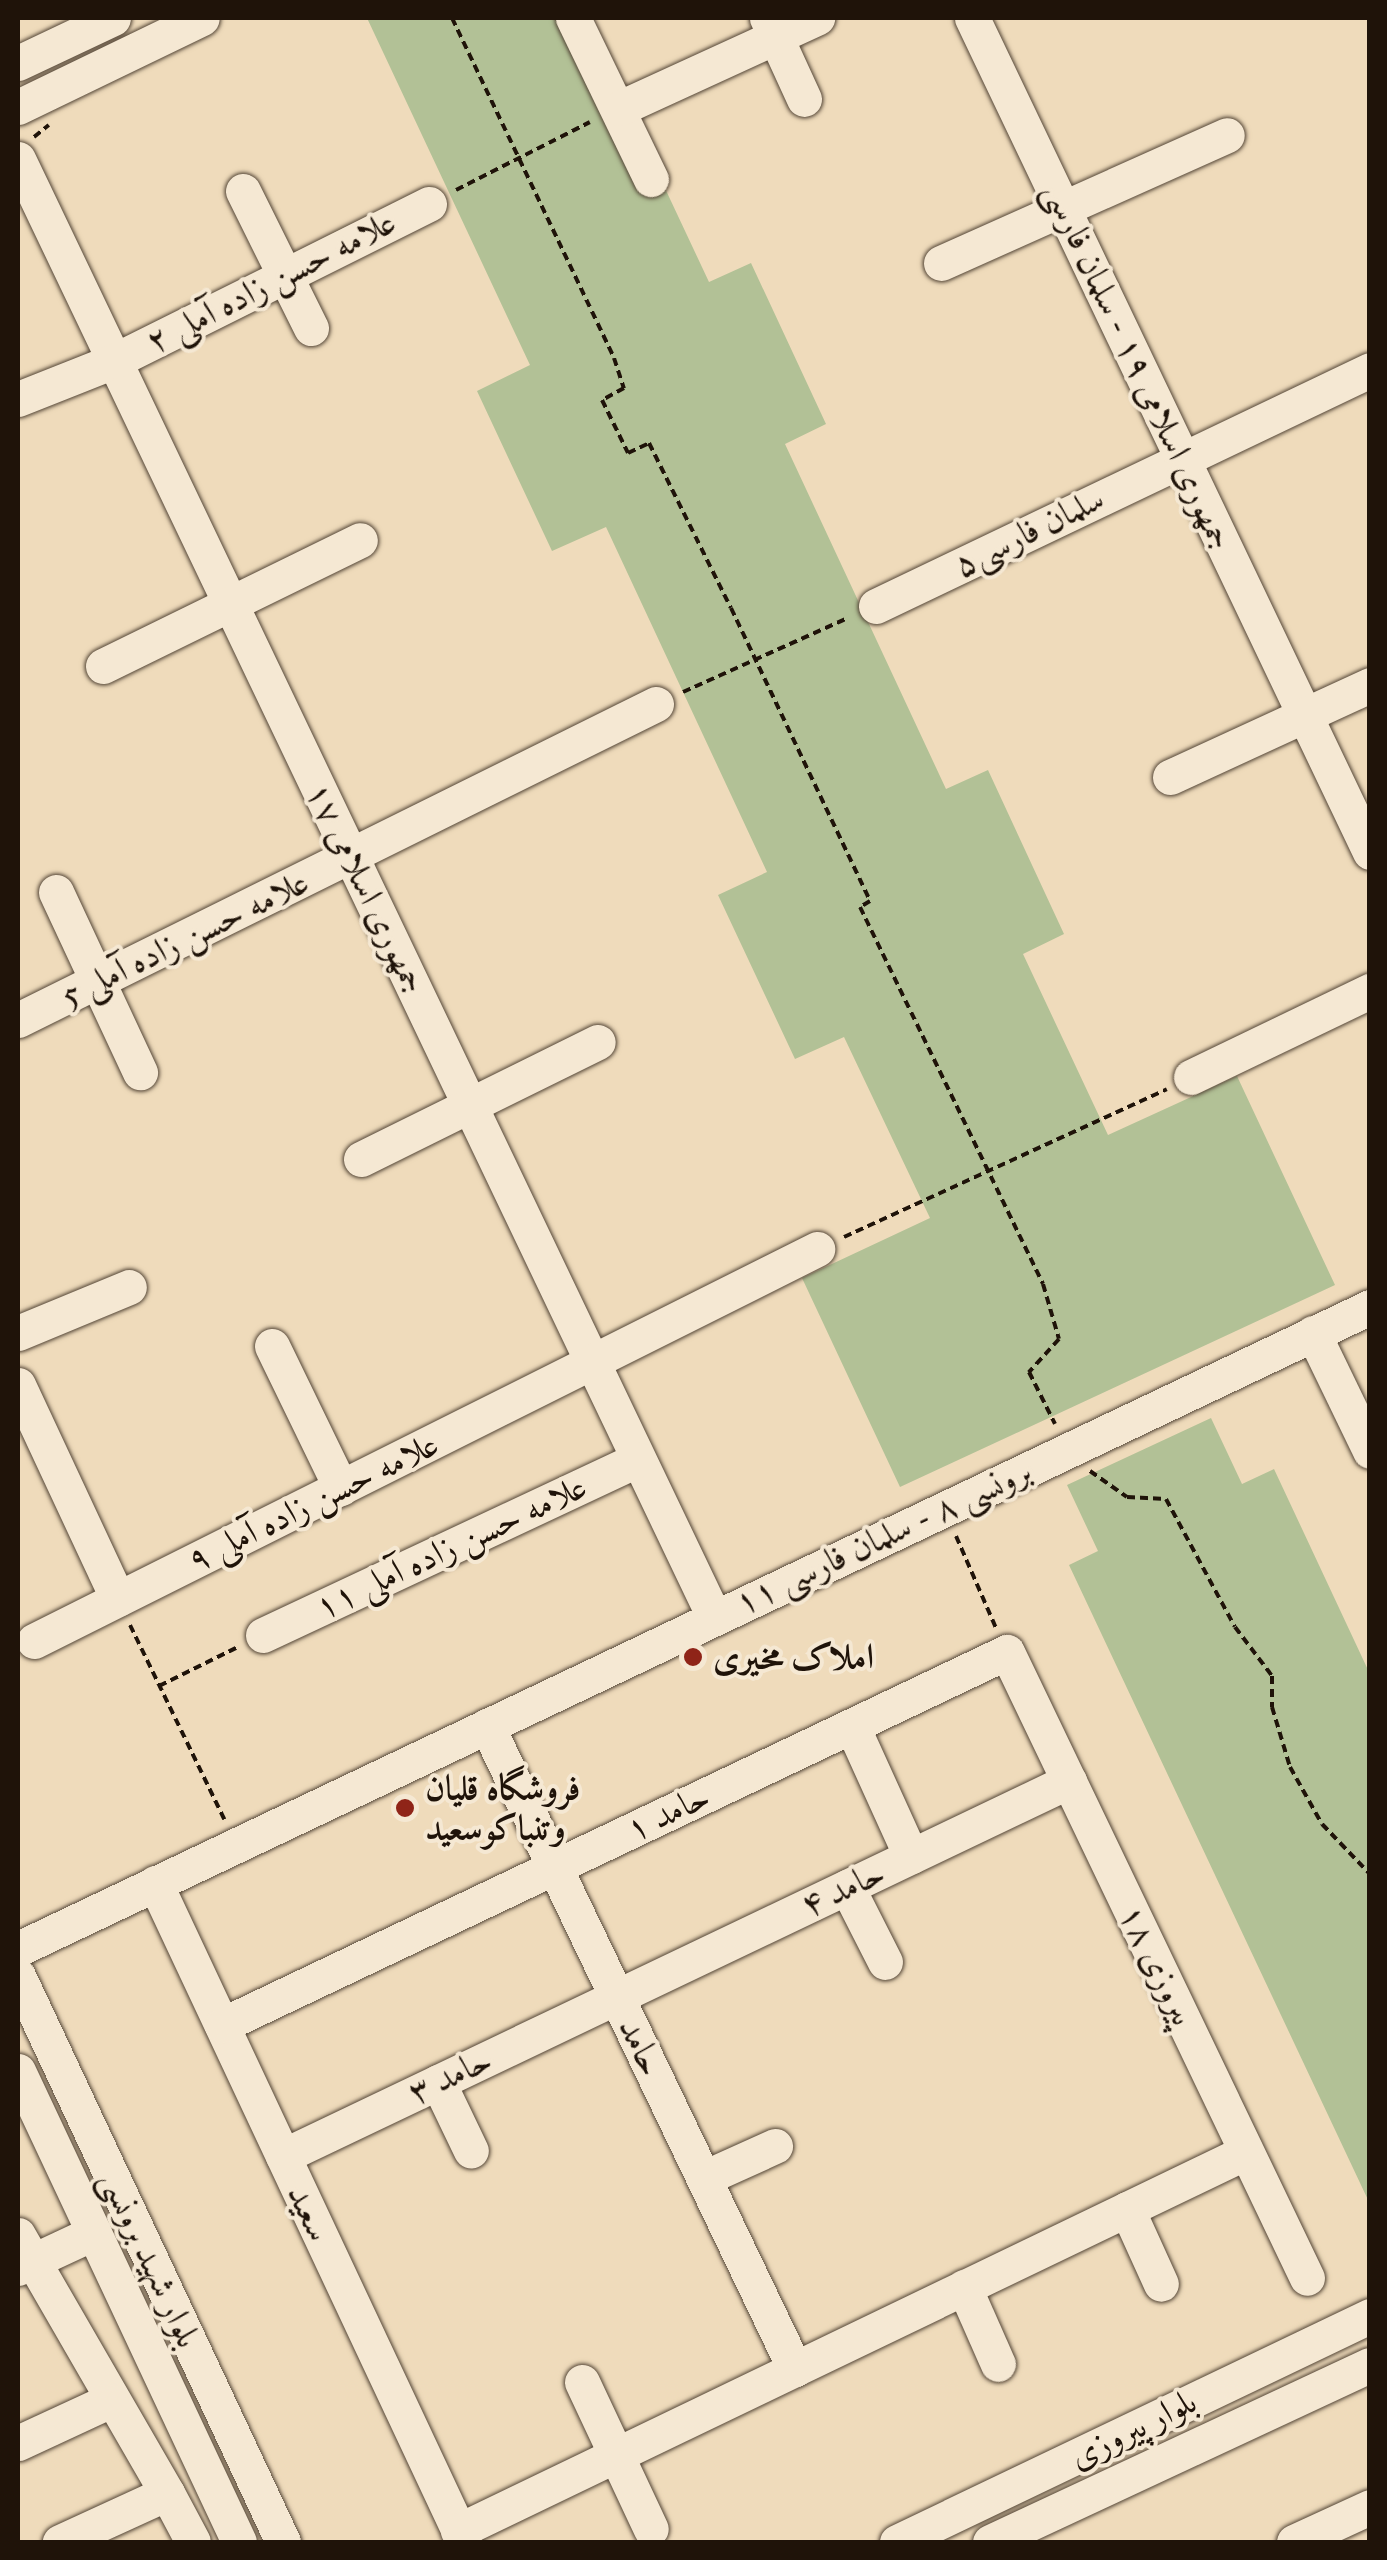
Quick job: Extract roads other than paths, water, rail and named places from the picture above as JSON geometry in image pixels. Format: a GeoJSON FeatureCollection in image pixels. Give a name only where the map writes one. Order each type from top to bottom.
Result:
{"type":"FeatureCollection","features":[{"type":"Feature","properties":{"kind":"street"},"geometry":{"type":"LineString","coordinates":[[18,64],[113,18]]}},
{"type":"Feature","properties":{"kind":"street"},"geometry":{"type":"LineString","coordinates":[[18,106],[202,18]]}},
{"type":"Feature","properties":{"kind":"street"},"geometry":{"type":"LineString","coordinates":[[573,18],[620,108],[651,180]]}},
{"type":"Feature","properties":{"kind":"street"},"geometry":{"type":"LineString","coordinates":[[620,108],[771,27],[817,18]]}},
{"type":"Feature","properties":{"kind":"street","name":"جمهوری اسلامی ۱۹ - سلمان فارسی"},"geometry":{"type":"LineString","coordinates":[[972,18],[1370,852]]}},
{"type":"Feature","properties":{"kind":"street"},"geometry":{"type":"LineString","coordinates":[[771,27],[804,99]]}},
{"type":"Feature","properties":{"kind":"street"},"geometry":{"type":"LineString","coordinates":[[941,263],[1227,136]]}},
{"type":"Feature","properties":{"kind":"street","name":"جمهوری اسلامی ۱۷"},"geometry":{"type":"LineString","coordinates":[[18,159],[714,1617]]}},
{"type":"Feature","properties":{"kind":"street"},"geometry":{"type":"LineString","coordinates":[[243,190],[311,328]]}},
{"type":"Feature","properties":{"kind":"street","name":"علامه حسن زاده آملی ۲"},"geometry":{"type":"LineString","coordinates":[[18,399],[114,361],[284,272],[429,204]]}},
{"type":"Feature","properties":{"kind":"street","name":"سلمان فارسی۵"},"geometry":{"type":"LineString","coordinates":[[876,606],[1370,370]]}},
{"type":"Feature","properties":{"kind":"street"},"geometry":{"type":"LineString","coordinates":[[103,666],[360,540]]}},
{"type":"Feature","properties":{"kind":"street"},"geometry":{"type":"LineString","coordinates":[[1170,777],[1370,685]]}},
{"type":"Feature","properties":{"kind":"street","name":"علامه حسن زاده آملی 5"},"geometry":{"type":"LineString","coordinates":[[18,1020],[352,858],[656,704]]}},
{"type":"Feature","properties":{"kind":"street"},"geometry":{"type":"LineString","coordinates":[[56,892],[140,1072]]}},
{"type":"Feature","properties":{"kind":"street"},"geometry":{"type":"LineString","coordinates":[[1192,1077],[1370,992]]}},
{"type":"Feature","properties":{"kind":"street"},"geometry":{"type":"LineString","coordinates":[[361,1159],[598,1042]]}},
{"type":"Feature","properties":{"kind":"street","name":"علامه حسن زاده آملی ۹"},"geometry":{"type":"LineString","coordinates":[[34,1642],[816,1249]]}},
{"type":"Feature","properties":{"kind":"street"},"geometry":{"type":"LineString","coordinates":[[18,1333],[129,1288]]}},
{"type":"Feature","properties":{"kind":"street","name":"برونسی ۸ - سلمان فارسی ۱۱"},"geometry":{"type":"LineString","coordinates":[[18,1949],[1370,1306]]}},
{"type":"Feature","properties":{"kind":"street"},"geometry":{"type":"LineString","coordinates":[[1313,1333],[1370,1450]]}},
{"type":"Feature","properties":{"kind":"street"},"geometry":{"type":"LineString","coordinates":[[272,1346],[341,1488]]}},
{"type":"Feature","properties":{"kind":"street"},"geometry":{"type":"LineString","coordinates":[[18,1385],[118,1599]]}},
{"type":"Feature","properties":{"kind":"street","name":"علامه حسن زاده آملی ۱۱"},"geometry":{"type":"LineString","coordinates":[[263,1634],[638,1458]]}},
{"type":"Feature","properties":{"kind":"street","name":"حامد ۱"},"geometry":{"type":"LineString","coordinates":[[222,2026],[1007,1652]]}},
{"type":"Feature","properties":{"kind":"street","name":"پیروزی ۱۸"},"geometry":{"type":"LineString","coordinates":[[1007,1652],[1307,2278]]}},
{"type":"Feature","properties":{"kind":"street","name":"حامد"},"geometry":{"type":"LineString","coordinates":[[488,1726],[795,2369]]}},
{"type":"Feature","properties":{"kind":"street"},"geometry":{"type":"LineString","coordinates":[[852,1726],[911,1856]]}},
{"type":"Feature","properties":{"kind":"street","name":"حامد ۴"},"geometry":{"type":"LineString","coordinates":[[617,1996],[1069,1781]]}},
{"type":"Feature","properties":{"kind":"street","name":"سعید"},"geometry":{"type":"LineString","coordinates":[[155,1884],[461,2537]]}},
{"type":"Feature","properties":{"kind":"street"},"geometry":{"type":"LineString","coordinates":[[847,1887],[885,1962]]}},
{"type":"Feature","properties":{"kind":"street","name":"بلوار شهید برونسی"},"geometry":{"type":"LineString","coordinates":[[18,1976],[283,2542]]}},
{"type":"Feature","properties":{"kind":"street","name":"حامد ۳"},"geometry":{"type":"LineString","coordinates":[[282,2156],[617,1996]]}},
{"type":"Feature","properties":{"kind":"street","name":"بلوار شهید برونسی"},"geometry":{"type":"LineString","coordinates":[[18,2071],[239,2542]]}},
{"type":"Feature","properties":{"kind":"street"},"geometry":{"type":"LineString","coordinates":[[438,2082],[471,2151]]}},
{"type":"Feature","properties":{"kind":"street"},"geometry":{"type":"LineString","coordinates":[[704,2178],[775,2146]]}},
{"type":"Feature","properties":{"kind":"street"},"geometry":{"type":"LineString","coordinates":[[461,2537],[616,2455],[1246,2152]]}},
{"type":"Feature","properties":{"kind":"street"},"geometry":{"type":"LineString","coordinates":[[1127,2208],[1161,2284]]}},
{"type":"Feature","properties":{"kind":"street"},"geometry":{"type":"LineString","coordinates":[[94,2232],[22,2255],[112,2400],[193,2542]]}},
{"type":"Feature","properties":{"kind":"street"},"geometry":{"type":"LineString","coordinates":[[964,2287],[998,2364]]}},
{"type":"Feature","properties":{"kind":"street","name":"بلوار پیروزی"},"geometry":{"type":"LineString","coordinates":[[896,2542],[1370,2316]]}},
{"type":"Feature","properties":{"kind":"street","name":"بلوار پیروزی"},"geometry":{"type":"LineString","coordinates":[[989,2542],[1370,2364]]}},
{"type":"Feature","properties":{"kind":"street"},"geometry":{"type":"LineString","coordinates":[[582,2382],[651,2530]]}},
{"type":"Feature","properties":{"kind":"street"},"geometry":{"type":"LineString","coordinates":[[18,2444],[112,2400]]}},
{"type":"Feature","properties":{"kind":"street"},"geometry":{"type":"LineString","coordinates":[[60,2542],[167,2493]]}},
{"type":"Feature","properties":{"kind":"street"},"geometry":{"type":"LineString","coordinates":[[972,2506],[989,2542]]}},
{"type":"Feature","properties":{"kind":"street"},"geometry":{"type":"LineString","coordinates":[[1294,2542],[1370,2507]]}},
{"type":"Feature","properties":{"kind":"place","name":"املاک مخیری"},"geometry":{"type":"Point","coordinates":[693,1657]}},
{"type":"Feature","properties":{"kind":"place","name":"فروشگاه قلیان وتنباکوسعید"},"geometry":{"type":"Point","coordinates":[405,1808]}}]}
